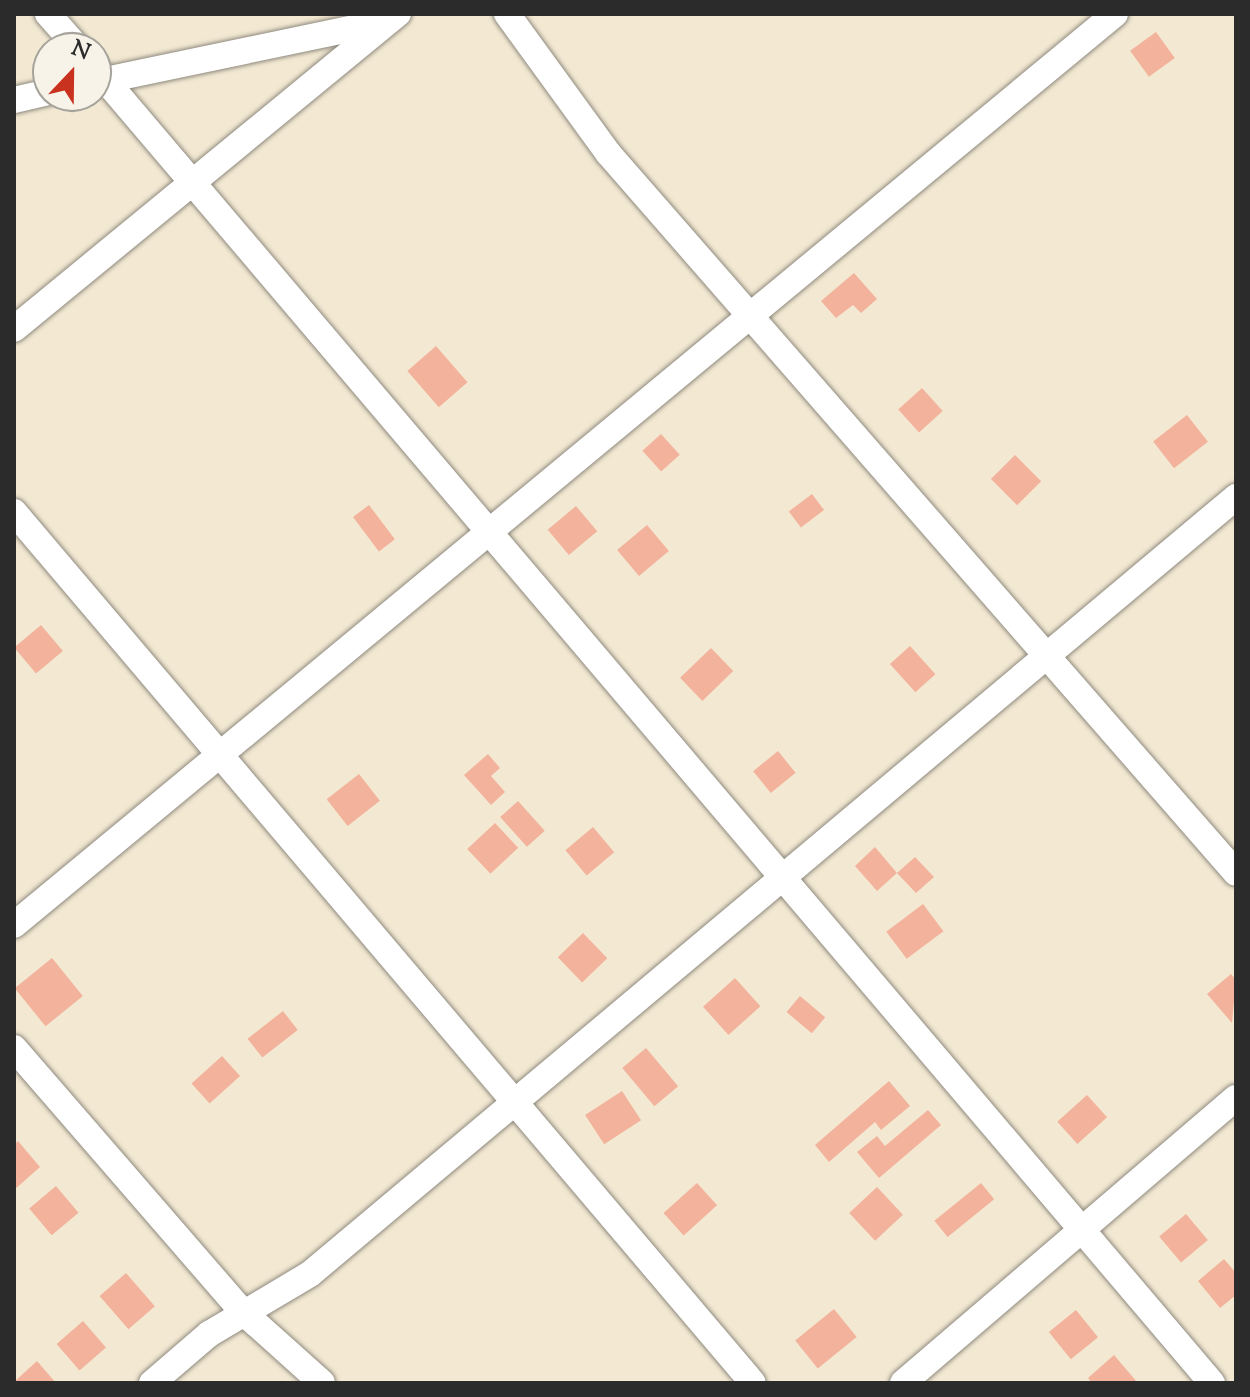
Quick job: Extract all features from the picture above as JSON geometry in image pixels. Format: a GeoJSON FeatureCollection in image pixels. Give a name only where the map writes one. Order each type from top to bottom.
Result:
{"type":"FeatureCollection","features":[{"type":"Feature","properties":{"kind":"street"},"geometry":{"type":"LineString","coordinates":[[48,14],[64,32]]}},
{"type":"Feature","properties":{"kind":"street"},"geometry":{"type":"LineString","coordinates":[[507,14],[608,153],[752,311],[1052,654],[1236,873]]}},
{"type":"Feature","properties":{"kind":"street"},"geometry":{"type":"LineString","coordinates":[[14,925],[752,311],[1115,14]]}},
{"type":"Feature","properties":{"kind":"street"},"geometry":{"type":"LineString","coordinates":[[112,74],[394,17]]}},
{"type":"Feature","properties":{"kind":"street"},"geometry":{"type":"LineString","coordinates":[[14,329],[394,17]]}},
{"type":"Feature","properties":{"kind":"street"},"geometry":{"type":"LineString","coordinates":[[112,91],[192,180],[486,532],[1212,1383]]}},
{"type":"Feature","properties":{"kind":"street"},"geometry":{"type":"LineString","coordinates":[[152,1383],[243,1312],[310,1274],[508,1103],[783,880],[1236,497]]}},
{"type":"Feature","properties":{"kind":"street"},"geometry":{"type":"LineString","coordinates":[[14,512],[221,755],[508,1103],[753,1383]]}},
{"type":"Feature","properties":{"kind":"street"},"geometry":{"type":"LineString","coordinates":[[14,1048],[243,1312],[322,1383]]}},
{"type":"Feature","properties":{"kind":"street"},"geometry":{"type":"LineString","coordinates":[[903,1383],[1236,1098]]}},
{"type":"Feature","properties":{"kind":"building"},"geometry":{"type":"Polygon","coordinates":[[[1156,32],[1175,58],[1149,77],[1130,51],[1156,32]]]}},
{"type":"Feature","properties":{"kind":"building"},"geometry":{"type":"Polygon","coordinates":[[[854,273],[877,299],[861,313],[853,305],[836,318],[821,301],[854,273]]]}},
{"type":"Feature","properties":{"kind":"building"},"geometry":{"type":"Polygon","coordinates":[[[436,346],[467,382],[439,407],[407,371],[436,346]]]}},
{"type":"Feature","properties":{"kind":"building"},"geometry":{"type":"Polygon","coordinates":[[[922,388],[943,411],[919,432],[898,409],[922,388]]]}},
{"type":"Feature","properties":{"kind":"building"},"geometry":{"type":"Polygon","coordinates":[[[1187,415],[1208,442],[1174,468],[1153,441],[1187,415]]]}},
{"type":"Feature","properties":{"kind":"building"},"geometry":{"type":"Polygon","coordinates":[[[661,434],[680,455],[661,472],[642,451],[661,434]]]}},
{"type":"Feature","properties":{"kind":"building"},"geometry":{"type":"Polygon","coordinates":[[[1015,455],[1041,481],[1017,505],[991,479],[1015,455]]]}},
{"type":"Feature","properties":{"kind":"building"},"geometry":{"type":"Polygon","coordinates":[[[812,494],[824,510],[801,527],[789,511],[812,494]]]}},
{"type":"Feature","properties":{"kind":"building"},"geometry":{"type":"Polygon","coordinates":[[[369,505],[395,539],[379,551],[353,517],[369,505]]]}},
{"type":"Feature","properties":{"kind":"building"},"geometry":{"type":"Polygon","coordinates":[[[576,506],[597,531],[569,555],[548,530],[576,506]]]}},
{"type":"Feature","properties":{"kind":"building"},"geometry":{"type":"Polygon","coordinates":[[[647,525],[669,551],[639,576],[617,550],[647,525]]]}},
{"type":"Feature","properties":{"kind":"building"},"geometry":{"type":"Polygon","coordinates":[[[41,625],[63,651],[36,674],[14,647],[41,625]]]}},
{"type":"Feature","properties":{"kind":"building"},"geometry":{"type":"Polygon","coordinates":[[[910,646],[935,674],[915,692],[890,664],[910,646]]]}},
{"type":"Feature","properties":{"kind":"building"},"geometry":{"type":"Polygon","coordinates":[[[711,648],[733,671],[702,701],[680,678],[711,648]]]}},
{"type":"Feature","properties":{"kind":"building"},"geometry":{"type":"Polygon","coordinates":[[[778,751],[796,773],[771,793],[753,771],[778,751]]]}},
{"type":"Feature","properties":{"kind":"building"},"geometry":{"type":"Polygon","coordinates":[[[488,754],[500,768],[491,776],[505,792],[491,805],[464,775],[488,754]]]}},
{"type":"Feature","properties":{"kind":"building"},"geometry":{"type":"Polygon","coordinates":[[[359,774],[380,801],[348,826],[327,799],[359,774]]]}},
{"type":"Feature","properties":{"kind":"building"},"geometry":{"type":"Polygon","coordinates":[[[518,801],[545,831],[527,847],[500,817],[518,801]]]}},
{"type":"Feature","properties":{"kind":"building"},"geometry":{"type":"Polygon","coordinates":[[[495,823],[518,848],[490,874],[467,849],[495,823]]]}},
{"type":"Feature","properties":{"kind":"building"},"geometry":{"type":"Polygon","coordinates":[[[593,827],[614,852],[587,875],[565,850],[593,827]]]}},
{"type":"Feature","properties":{"kind":"building"},"geometry":{"type":"Polygon","coordinates":[[[875,847],[897,873],[877,891],[855,866],[875,847]]]}},
{"type":"Feature","properties":{"kind":"building"},"geometry":{"type":"Polygon","coordinates":[[[915,857],[934,877],[916,893],[897,873],[915,857]]]}},
{"type":"Feature","properties":{"kind":"building"},"geometry":{"type":"Polygon","coordinates":[[[923,904],[943,931],[907,959],[886,932],[923,904]]]}},
{"type":"Feature","properties":{"kind":"building"},"geometry":{"type":"Polygon","coordinates":[[[583,933],[607,958],[582,982],[558,957],[583,933]]]}},
{"type":"Feature","properties":{"kind":"building"},"geometry":{"type":"Polygon","coordinates":[[[52,958],[83,996],[46,1026],[15,988],[52,958]]]}},
{"type":"Feature","properties":{"kind":"building"},"geometry":{"type":"Polygon","coordinates":[[[1231,974],[1236,980],[1232,1023],[1207,994],[1231,974]]]}},
{"type":"Feature","properties":{"kind":"building"},"geometry":{"type":"Polygon","coordinates":[[[735,978],[760,1006],[728,1035],[703,1007],[735,978]]]}},
{"type":"Feature","properties":{"kind":"building"},"geometry":{"type":"Polygon","coordinates":[[[800,996],[825,1017],[812,1033],[787,1012],[800,996]]]}},
{"type":"Feature","properties":{"kind":"building"},"geometry":{"type":"Polygon","coordinates":[[[283,1011],[298,1030],[262,1058],[248,1039],[283,1011]]]}},
{"type":"Feature","properties":{"kind":"building"},"geometry":{"type":"Polygon","coordinates":[[[646,1048],[678,1086],[654,1106],[622,1068],[646,1048]]]}},
{"type":"Feature","properties":{"kind":"building"},"geometry":{"type":"Polygon","coordinates":[[[222,1056],[240,1076],[210,1103],[192,1083],[222,1056]]]}},
{"type":"Feature","properties":{"kind":"building"},"geometry":{"type":"Polygon","coordinates":[[[889,1081],[910,1106],[881,1130],[875,1122],[829,1162],[815,1145],[889,1081]]]}},
{"type":"Feature","properties":{"kind":"building"},"geometry":{"type":"Polygon","coordinates":[[[622,1091],[641,1120],[604,1144],[585,1115],[622,1091]]]}},
{"type":"Feature","properties":{"kind":"building"},"geometry":{"type":"Polygon","coordinates":[[[1087,1095],[1107,1117],[1077,1144],[1057,1122],[1087,1095]]]}},
{"type":"Feature","properties":{"kind":"building"},"geometry":{"type":"Polygon","coordinates":[[[928,1110],[941,1125],[879,1178],[857,1152],[877,1136],[885,1146],[928,1110]]]}},
{"type":"Feature","properties":{"kind":"building"},"geometry":{"type":"Polygon","coordinates":[[[18,1141],[40,1167],[14,1190],[14,1145],[18,1141]]]}},
{"type":"Feature","properties":{"kind":"building"},"geometry":{"type":"Polygon","coordinates":[[[697,1183],[717,1205],[684,1235],[664,1213],[697,1183]]]}},
{"type":"Feature","properties":{"kind":"building"},"geometry":{"type":"Polygon","coordinates":[[[981,1183],[994,1199],[948,1237],[934,1221],[981,1183]]]}},
{"type":"Feature","properties":{"kind":"building"},"geometry":{"type":"Polygon","coordinates":[[[56,1186],[78,1213],[52,1235],[29,1208],[56,1186]]]}},
{"type":"Feature","properties":{"kind":"building"},"geometry":{"type":"Polygon","coordinates":[[[877,1187],[903,1215],[875,1241],[849,1213],[877,1187]]]}},
{"type":"Feature","properties":{"kind":"building"},"geometry":{"type":"Polygon","coordinates":[[[1186,1214],[1208,1240],[1181,1263],[1159,1236],[1186,1214]]]}},
{"type":"Feature","properties":{"kind":"building"},"geometry":{"type":"Polygon","coordinates":[[[1224,1259],[1236,1273],[1236,1295],[1220,1308],[1198,1281],[1224,1259]]]}},
{"type":"Feature","properties":{"kind":"building"},"geometry":{"type":"Polygon","coordinates":[[[126,1273],[155,1306],[128,1329],[100,1296],[126,1273]]]}},
{"type":"Feature","properties":{"kind":"building"},"geometry":{"type":"Polygon","coordinates":[[[834,1309],[857,1337],[818,1368],[795,1340],[834,1309]]]}},
{"type":"Feature","properties":{"kind":"building"},"geometry":{"type":"Polygon","coordinates":[[[1076,1310],[1098,1337],[1071,1359],[1049,1332],[1076,1310]]]}},
{"type":"Feature","properties":{"kind":"building"},"geometry":{"type":"Polygon","coordinates":[[[83,1321],[106,1347],[80,1370],[57,1344],[83,1321]]]}},
{"type":"Feature","properties":{"kind":"building"},"geometry":{"type":"Polygon","coordinates":[[[1114,1355],[1137,1382],[1092,1383],[1088,1378],[1114,1355]]]}},
{"type":"Feature","properties":{"kind":"building"},"geometry":{"type":"Polygon","coordinates":[[[37,1361],[56,1383],[14,1383],[14,1382],[37,1361]]]}}]}
